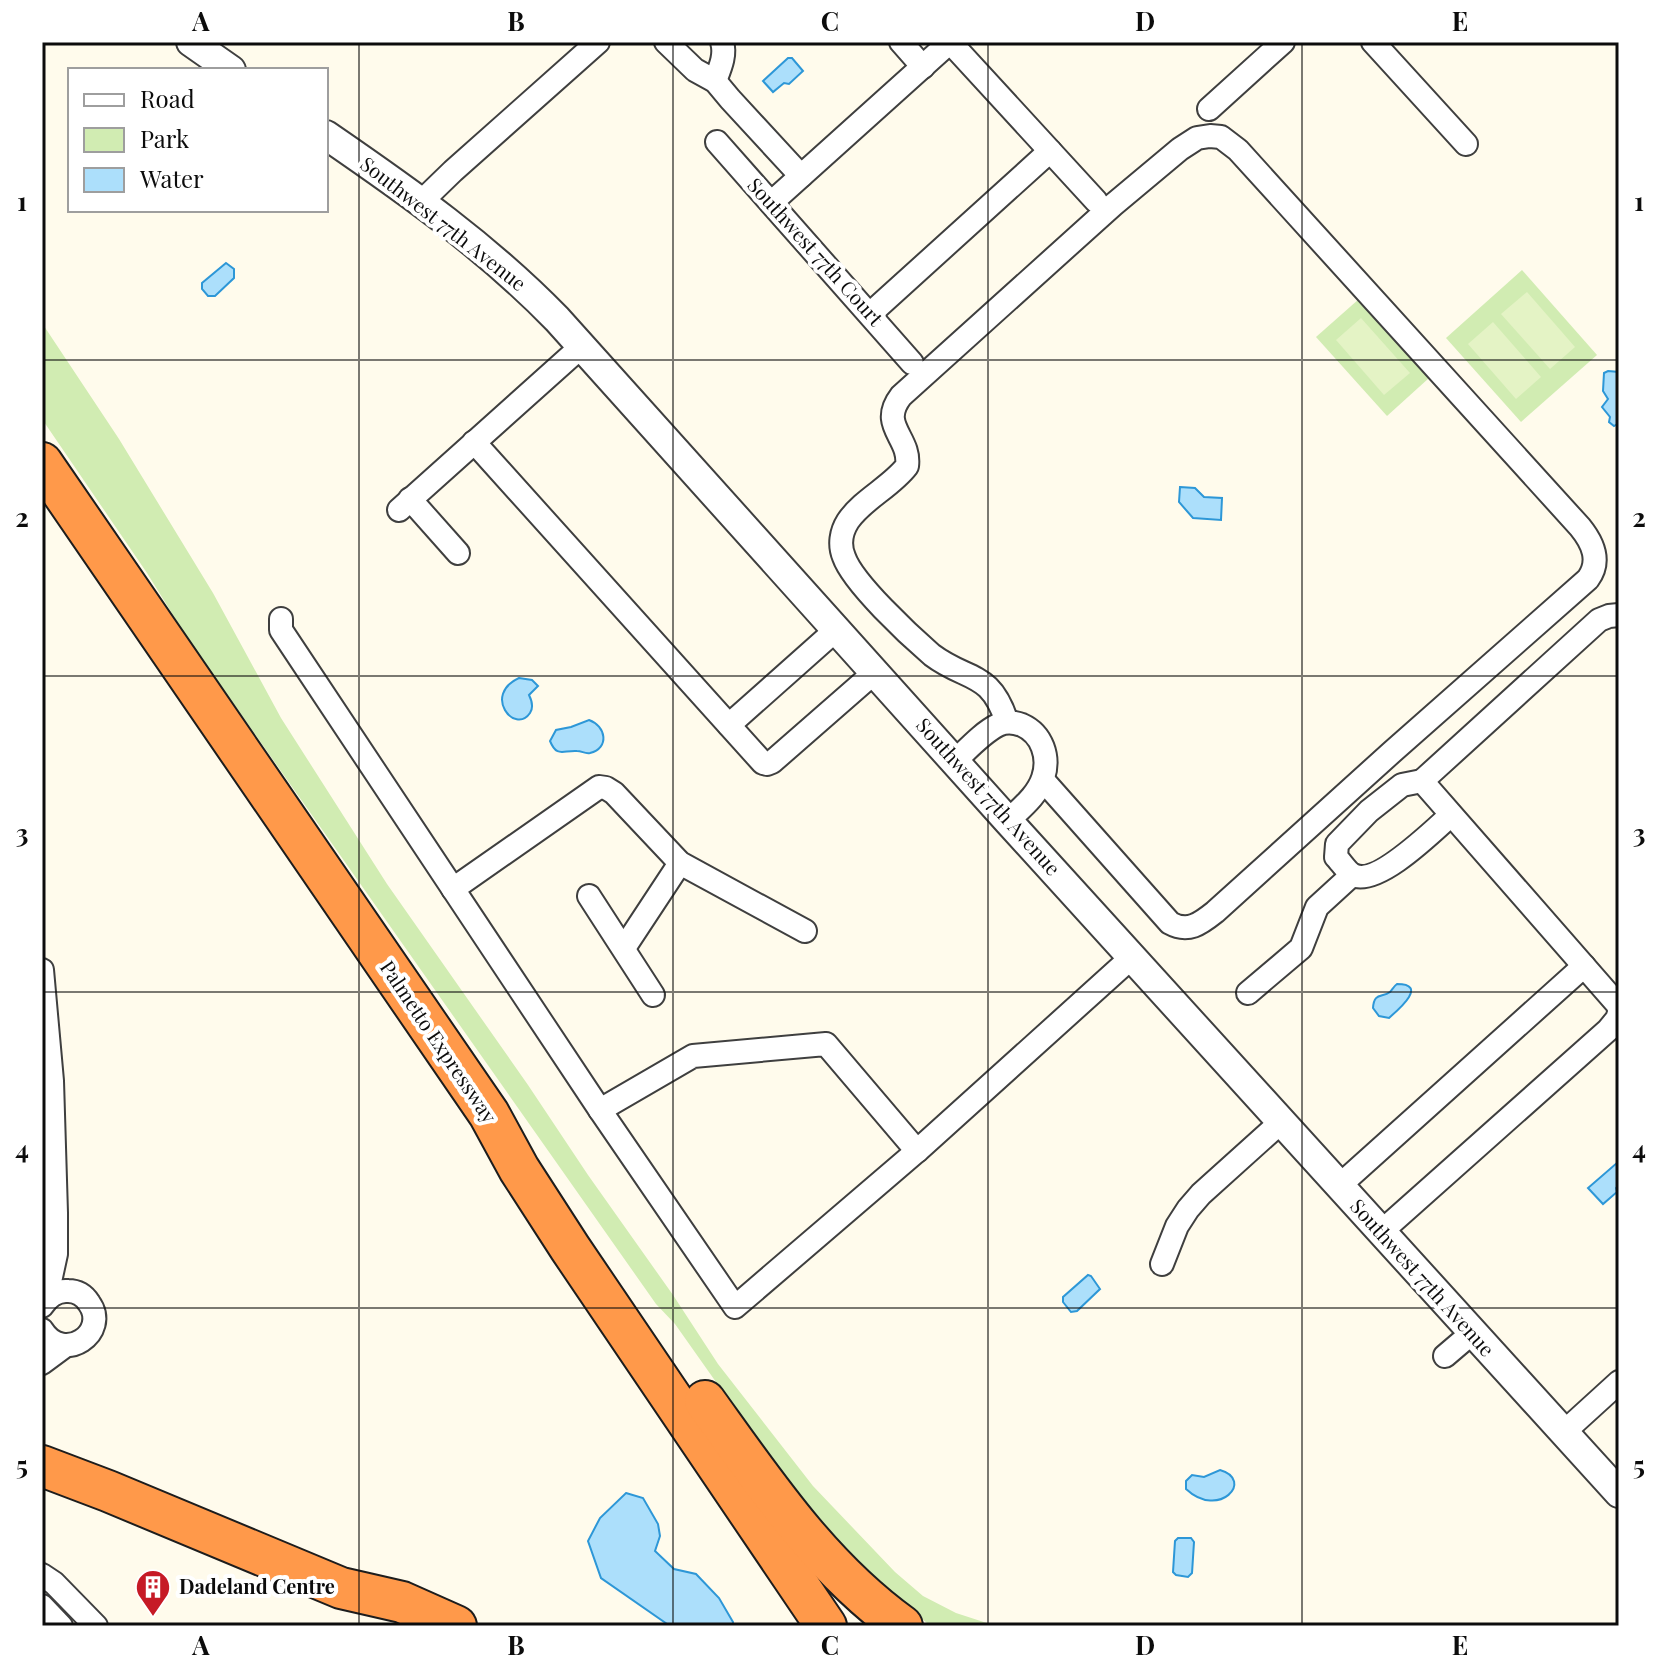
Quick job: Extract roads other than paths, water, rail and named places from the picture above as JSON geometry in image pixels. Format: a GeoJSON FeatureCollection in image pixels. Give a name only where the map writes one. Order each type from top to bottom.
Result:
{"type":"FeatureCollection","features":[{"type":"Feature","properties":{"kind":"highway","name":"Palmetto Expressway"},"geometry":{"type":"LineString","coordinates":[[42,463],[489,1114],[561,1235],[826,1626]]}},
{"type":"Feature","properties":{"kind":"highway"},"geometry":{"type":"LineString","coordinates":[[489,1114],[531,1159],[797,1527],[843,1577],[902,1626]]}},
{"type":"Feature","properties":{"kind":"highway"},"geometry":{"type":"LineString","coordinates":[[42,1466],[341,1588],[402,1626]]}},
{"type":"Feature","properties":{"kind":"highway"},"geometry":{"type":"LineString","coordinates":[[341,1588],[402,1602],[456,1626]]}},
{"type":"Feature","properties":{"kind":"street"},"geometry":{"type":"LineString","coordinates":[[191,42],[228,68]]}},
{"type":"Feature","properties":{"kind":"street"},"geometry":{"type":"LineString","coordinates":[[421,202],[598,42]]}},
{"type":"Feature","properties":{"kind":"street","name":"Southwest 77th Court"},"geometry":{"type":"LineString","coordinates":[[666,42],[695,70],[715,81],[801,176]]}},
{"type":"Feature","properties":{"kind":"street"},"geometry":{"type":"LineString","coordinates":[[715,81],[721,66],[723,42],[731,46],[745,42]]}},
{"type":"Feature","properties":{"kind":"street"},"geometry":{"type":"LineString","coordinates":[[901,42],[923,67]]}},
{"type":"Feature","properties":{"kind":"street"},"geometry":{"type":"LineString","coordinates":[[771,203],[950,42],[1096,201]]}},
{"type":"Feature","properties":{"kind":"street"},"geometry":{"type":"LineString","coordinates":[[1209,109],[1283,42]]}},
{"type":"Feature","properties":{"kind":"street"},"geometry":{"type":"LineString","coordinates":[[1373,42],[1466,144]]}},
{"type":"Feature","properties":{"kind":"street","name":"Southwest 77th Avenue"},"geometry":{"type":"LineString","coordinates":[[328,136],[421,202],[503,265],[528,289],[1619,1493]]}},
{"type":"Feature","properties":{"kind":"street"},"geometry":{"type":"LineString","coordinates":[[1007,722],[1001,704],[989,687],[932,655],[854,577],[843,557],[843,530],[856,512],[907,466],[906,452],[892,417],[892,410],[901,396],[1113,205],[1180,149],[1197,138],[1221,137],[1238,150],[1350,271],[1580,527],[1593,548],[1594,567],[1588,579],[1198,925],[1184,928],[1170,923],[1043,780]]}},
{"type":"Feature","properties":{"kind":"street","name":"Southwest 77th Court"},"geometry":{"type":"LineString","coordinates":[[717,142],[912,363]]}},
{"type":"Feature","properties":{"kind":"street"},"geometry":{"type":"LineString","coordinates":[[870,314],[1050,151]]}},
{"type":"Feature","properties":{"kind":"street"},"geometry":{"type":"LineString","coordinates":[[458,553],[405,504],[582,346]]}},
{"type":"Feature","properties":{"kind":"street"},"geometry":{"type":"LineString","coordinates":[[474,442],[763,763],[767,764],[875,672]]}},
{"type":"Feature","properties":{"kind":"street"},"geometry":{"type":"LineString","coordinates":[[1451,815],[1383,870],[1362,877],[1352,875],[1336,857],[1337,844],[1369,811],[1402,785],[1422,781],[1599,620],[1619,615]]}},
{"type":"Feature","properties":{"kind":"street"},"geometry":{"type":"LineString","coordinates":[[281,619],[281,630],[600,1110],[735,1307],[917,1151],[1132,957]]}},
{"type":"Feature","properties":{"kind":"street"},"geometry":{"type":"LineString","coordinates":[[729,725],[837,629]]}},
{"type":"Feature","properties":{"kind":"street"},"geometry":{"type":"LineString","coordinates":[[955,761],[998,725],[1007,722],[1032,730],[1043,747],[1043,780],[1034,795],[1008,821]]}},
{"type":"Feature","properties":{"kind":"street"},"geometry":{"type":"LineString","coordinates":[[1381,1232],[1616,1024],[1618,1005],[1422,781]]}},
{"type":"Feature","properties":{"kind":"street"},"geometry":{"type":"LineString","coordinates":[[453,889],[599,787],[614,793],[680,863],[805,931]]}},
{"type":"Feature","properties":{"kind":"street"},"geometry":{"type":"LineString","coordinates":[[624,948],[680,863]]}},
{"type":"Feature","properties":{"kind":"street"},"geometry":{"type":"LineString","coordinates":[[1248,993],[1301,948],[1317,907],[1352,875]]}},
{"type":"Feature","properties":{"kind":"street"},"geometry":{"type":"LineString","coordinates":[[589,896],[653,995]]}},
{"type":"Feature","properties":{"kind":"street"},"geometry":{"type":"LineString","coordinates":[[1339,1186],[1584,966]]}},
{"type":"Feature","properties":{"kind":"street"},"geometry":{"type":"LineString","coordinates":[[42,970],[52,1081],[56,1254],[44,1303]]}},
{"type":"Feature","properties":{"kind":"street"},"geometry":{"type":"LineString","coordinates":[[600,1110],[693,1056],[826,1044],[917,1151]]}},
{"type":"Feature","properties":{"kind":"street"},"geometry":{"type":"LineString","coordinates":[[1162,1264],[1177,1226],[1188,1209],[1281,1122]]}},
{"type":"Feature","properties":{"kind":"street"},"geometry":{"type":"LineString","coordinates":[[42,1363],[65,1346],[82,1341],[93,1327],[93,1308],[68,1279],[56,1254]]}},
{"type":"Feature","properties":{"kind":"street"},"geometry":{"type":"LineString","coordinates":[[44,1303],[53,1294],[63,1291],[81,1294]]}},
{"type":"Feature","properties":{"kind":"street"},"geometry":{"type":"LineString","coordinates":[[42,1330],[49,1340],[65,1346]]}},
{"type":"Feature","properties":{"kind":"street"},"geometry":{"type":"LineString","coordinates":[[1445,1356],[1472,1333]]}},
{"type":"Feature","properties":{"kind":"street"},"geometry":{"type":"LineString","coordinates":[[1563,1433],[1619,1382]]}},
{"type":"Feature","properties":{"kind":"street"},"geometry":{"type":"LineString","coordinates":[[42,1575],[54,1583],[96,1626]]}},
{"type":"Feature","properties":{"kind":"street"},"geometry":{"type":"LineString","coordinates":[[42,1606],[61,1626]]}},
{"type":"Feature","properties":{"kind":"water"},"geometry":{"type":"Polygon","coordinates":[[[788,58],[792,58],[803,71],[789,84],[784,83],[773,92],[763,81],[788,58]]]}},
{"type":"Feature","properties":{"kind":"water"},"geometry":{"type":"Polygon","coordinates":[[[226,263],[234,269],[234,278],[215,296],[208,296],[202,289],[202,283],[226,263]]]}},
{"type":"Feature","properties":{"kind":"water"},"geometry":{"type":"Polygon","coordinates":[[[1619,372],[1619,423],[1614,426],[1602,407],[1608,399],[1603,391],[1604,373],[1619,372]]]}},
{"type":"Feature","properties":{"kind":"water"},"geometry":{"type":"Polygon","coordinates":[[[1180,487],[1195,488],[1204,497],[1222,498],[1221,520],[1193,518],[1179,502],[1180,487]]]}},
{"type":"Feature","properties":{"kind":"water"},"geometry":{"type":"Polygon","coordinates":[[[519,678],[532,680],[538,686],[529,695],[532,708],[524,719],[510,716],[502,702],[508,685],[519,678]]]}},
{"type":"Feature","properties":{"kind":"water"},"geometry":{"type":"Polygon","coordinates":[[[589,720],[602,732],[601,747],[588,753],[555,750],[550,741],[556,730],[589,720]]]}},
{"type":"Feature","properties":{"kind":"water"},"geometry":{"type":"Polygon","coordinates":[[[1397,984],[1411,988],[1411,993],[1389,1018],[1379,1016],[1373,1008],[1375,1000],[1397,984]]]}},
{"type":"Feature","properties":{"kind":"water"},"geometry":{"type":"Polygon","coordinates":[[[1618,1162],[1617,1192],[1603,1204],[1588,1188],[1618,1162]]]}},
{"type":"Feature","properties":{"kind":"water"},"geometry":{"type":"Polygon","coordinates":[[[1088,1275],[1100,1289],[1077,1311],[1071,1312],[1063,1297],[1088,1275]]]}},
{"type":"Feature","properties":{"kind":"water"},"geometry":{"type":"Polygon","coordinates":[[[1220,1470],[1230,1475],[1234,1482],[1228,1495],[1210,1501],[1186,1489],[1186,1481],[1192,1475],[1204,1477],[1220,1470]]]}},
{"type":"Feature","properties":{"kind":"water"},"geometry":{"type":"Polygon","coordinates":[[[626,1493],[643,1498],[658,1524],[660,1536],[655,1551],[674,1569],[696,1574],[719,1598],[733,1626],[670,1626],[601,1578],[588,1541],[600,1518],[626,1493]]]}},
{"type":"Feature","properties":{"kind":"water"},"geometry":{"type":"Polygon","coordinates":[[[1191,1538],[1194,1542],[1192,1573],[1188,1577],[1173,1572],[1175,1541],[1191,1538]]]}},
{"type":"Feature","properties":{"kind":"place","name":"Dadeland Centre"},"geometry":{"type":"Point","coordinates":[153,1618]}}]}
